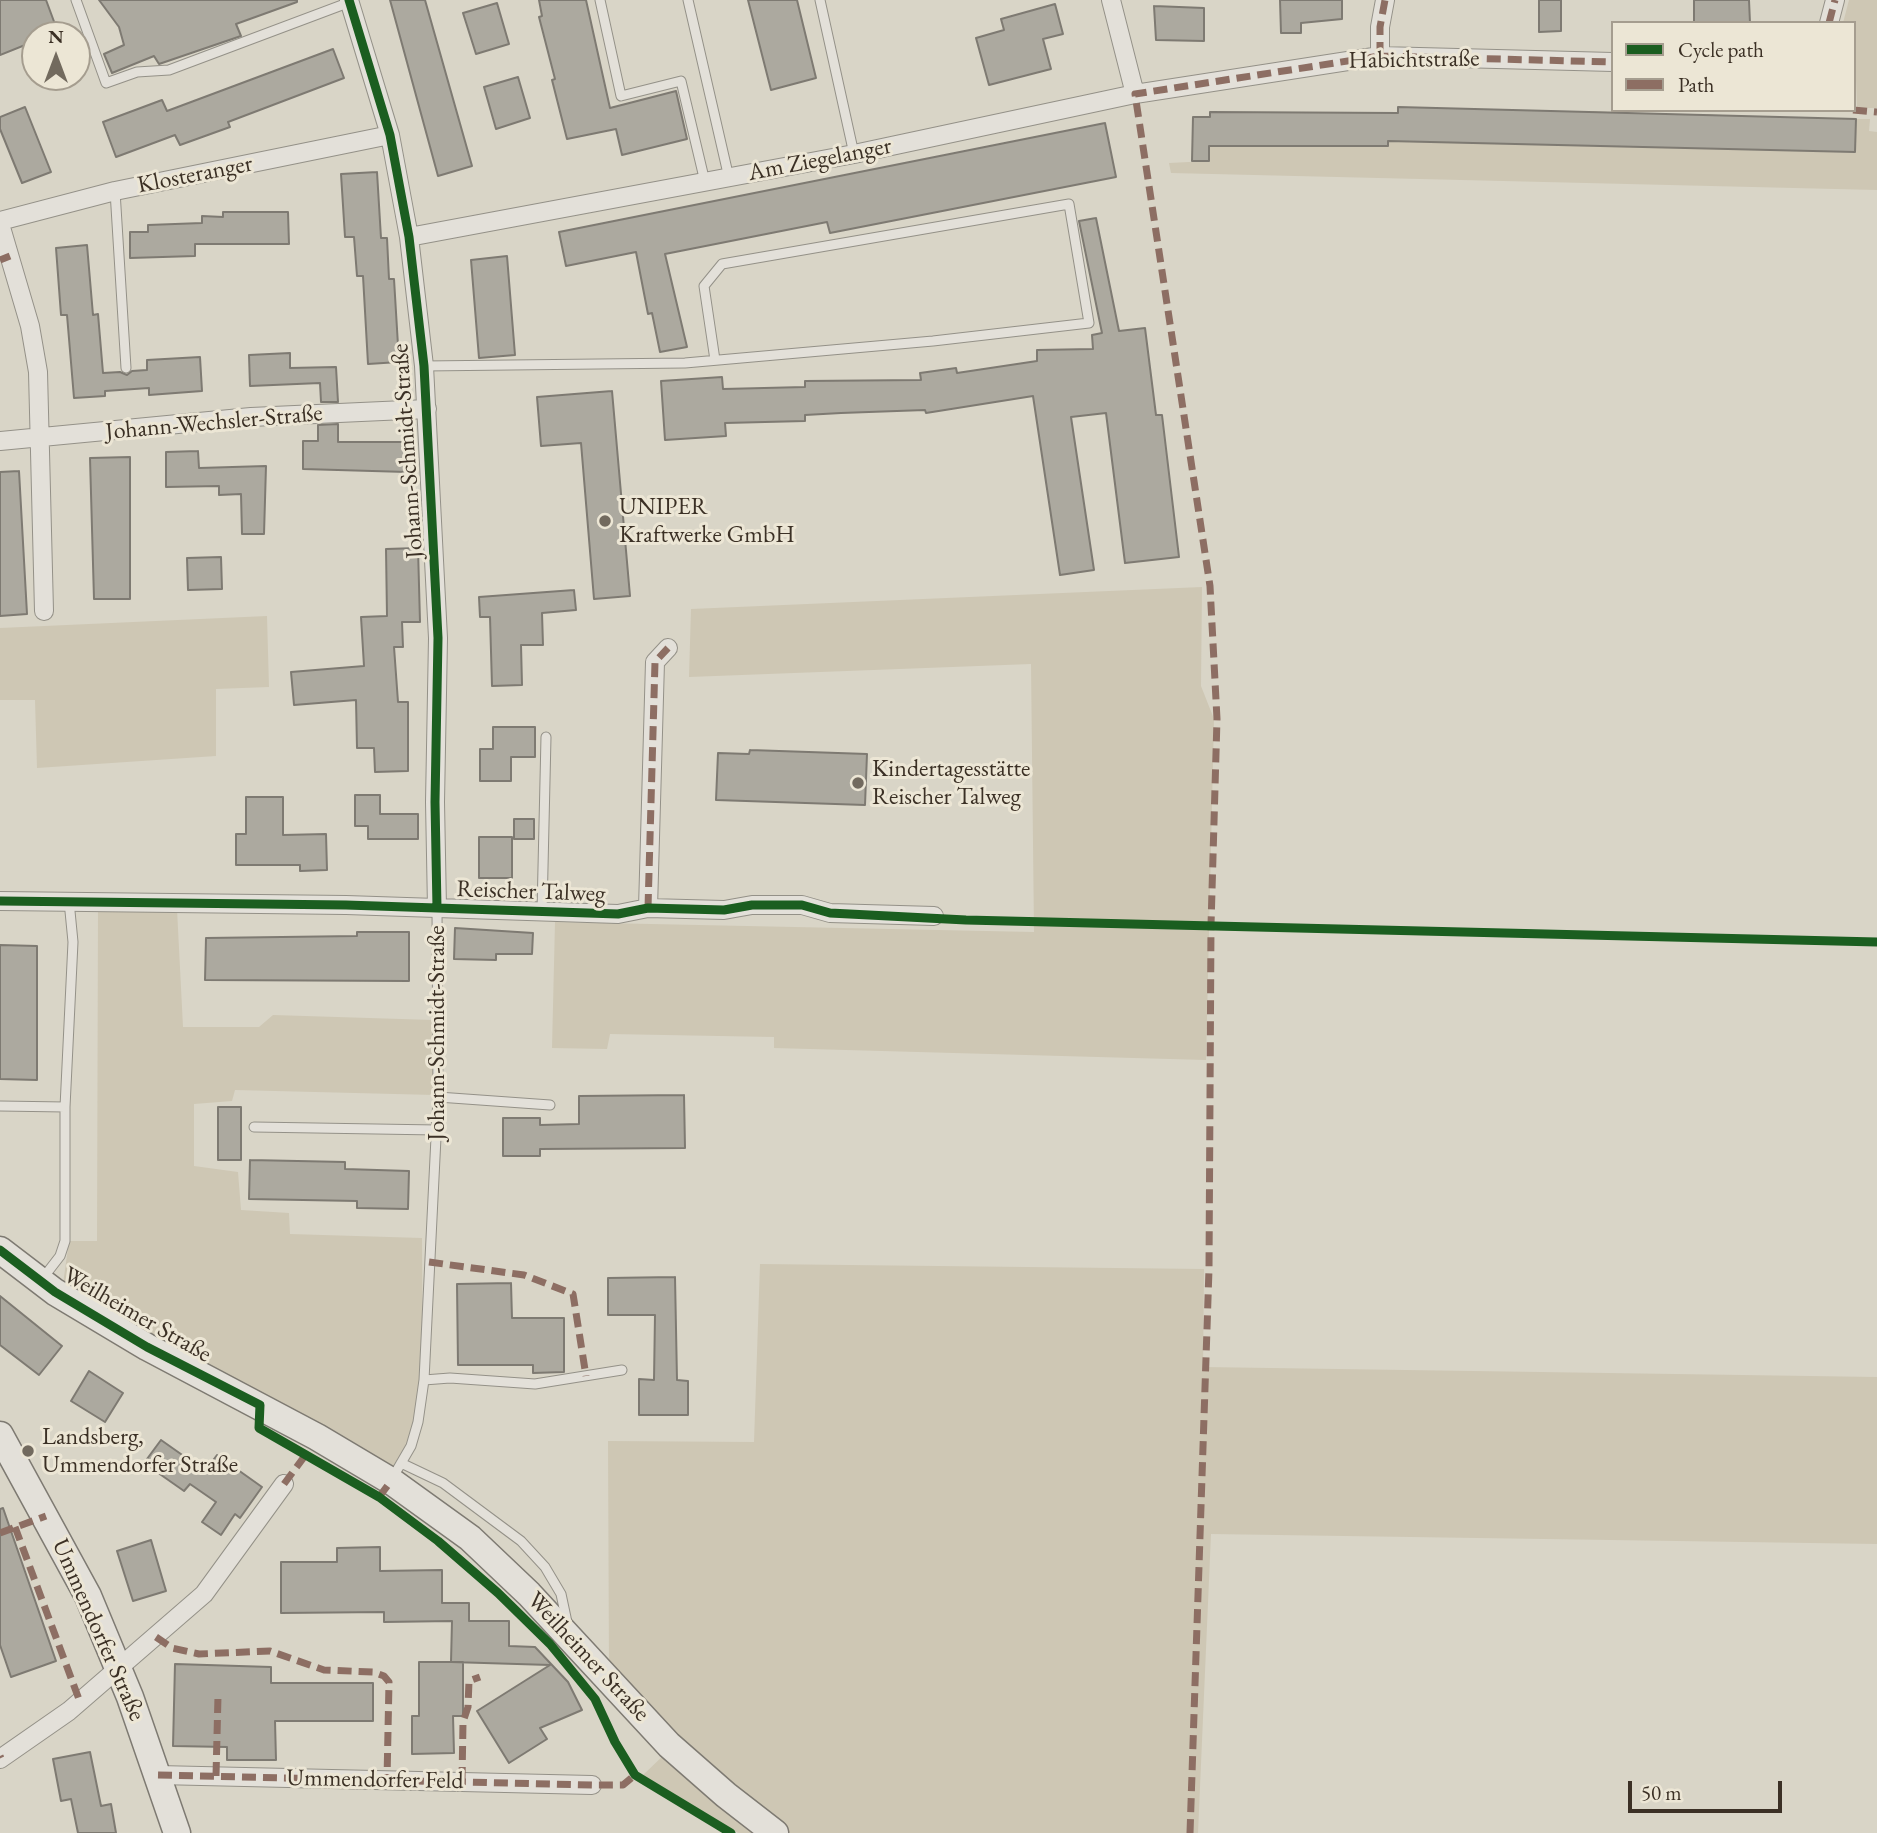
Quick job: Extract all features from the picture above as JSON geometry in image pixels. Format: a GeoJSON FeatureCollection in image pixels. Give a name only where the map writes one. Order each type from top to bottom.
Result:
{"type":"FeatureCollection","features":[{"type":"Feature","properties":{"kind":"street"},"geometry":{"type":"LineString","coordinates":[[1111,0],[1135,94]]}},
{"type":"Feature","properties":{"kind":"street"},"geometry":{"type":"LineString","coordinates":[[1380,56],[1380,27],[1385,0]]}},
{"type":"Feature","properties":{"kind":"street"},"geometry":{"type":"LineString","coordinates":[[1830,21],[1835,0]]}},
{"type":"Feature","properties":{"kind":"street","name":"Johann-Schmidt-Straße"},"geometry":{"type":"LineString","coordinates":[[349,1],[390,135],[409,237],[424,366],[439,638],[435,802],[437,908]]}},
{"type":"Feature","properties":{"kind":"street","name":"Habichtstraße"},"geometry":{"type":"LineString","coordinates":[[1135,94],[1380,56],[1611,62]]}},
{"type":"Feature","properties":{"kind":"street","name":"Am Ziegelanger"},"geometry":{"type":"LineString","coordinates":[[409,237],[854,154],[1135,94]]}},
{"type":"Feature","properties":{"kind":"street","name":"Klosteranger"},"geometry":{"type":"LineString","coordinates":[[0,222],[114,191],[390,135]]}},
{"type":"Feature","properties":{"kind":"street"},"geometry":{"type":"LineString","coordinates":[[0,222],[30,326],[38,372],[44,611]]}},
{"type":"Feature","properties":{"kind":"street","name":"Johann-Wechsler-Straße"},"geometry":{"type":"LineString","coordinates":[[0,441],[251,417],[428,409]]}},
{"type":"Feature","properties":{"kind":"street"},"geometry":{"type":"LineString","coordinates":[[648,908],[655,662],[668,648]]}},
{"type":"Feature","properties":{"kind":"street","name":"Reischer Talweg"},"geometry":{"type":"LineString","coordinates":[[0,901],[437,908],[618,914],[648,908],[724,910],[752,905],[802,905],[830,913],[934,916]]}},
{"type":"Feature","properties":{"kind":"street","name":"Weilheimer Straße"},"geometry":{"type":"LineString","coordinates":[[0,1250],[40,1281],[147,1347],[317,1437],[396,1472],[470,1538],[568,1635],[669,1745],[775,1833]]}},
{"type":"Feature","properties":{"kind":"street","name":"Ummendorfer Straße"},"geometry":{"type":"LineString","coordinates":[[0,1435],[88,1596],[119,1669],[177,1833]]}},
{"type":"Feature","properties":{"kind":"street"},"geometry":{"type":"LineString","coordinates":[[0,1759],[69,1712],[204,1594],[284,1484]]}},
{"type":"Feature","properties":{"kind":"street","name":"Ummendorfer Feld"},"geometry":{"type":"LineString","coordinates":[[158,1775],[592,1785]]}},
{"type":"Feature","properties":{"kind":"lane"},"geometry":{"type":"LineString","coordinates":[[76,0],[106,83],[137,72],[169,70],[349,1]]}},
{"type":"Feature","properties":{"kind":"lane"},"geometry":{"type":"LineString","coordinates":[[600,0],[621,96],[681,80],[705,182]]}},
{"type":"Feature","properties":{"kind":"lane"},"geometry":{"type":"LineString","coordinates":[[688,0],[729,178]]}},
{"type":"Feature","properties":{"kind":"lane"},"geometry":{"type":"LineString","coordinates":[[820,0],[854,154]]}},
{"type":"Feature","properties":{"kind":"lane"},"geometry":{"type":"LineString","coordinates":[[114,191],[126,368]]}},
{"type":"Feature","properties":{"kind":"lane"},"geometry":{"type":"LineString","coordinates":[[424,366],[715,360],[1089,323],[1069,204],[722,264],[704,286],[715,360]]}},
{"type":"Feature","properties":{"kind":"lane"},"geometry":{"type":"LineString","coordinates":[[542,911],[546,737]]}},
{"type":"Feature","properties":{"kind":"lane"},"geometry":{"type":"LineString","coordinates":[[40,1281],[60,1256],[65,1241],[65,1107],[73,942],[69,901]]}},
{"type":"Feature","properties":{"kind":"lane","name":"Johann-Schmidt-Straße"},"geometry":{"type":"LineString","coordinates":[[396,1472],[418,1422],[424,1380],[439,1097],[437,908]]}},
{"type":"Feature","properties":{"kind":"lane"},"geometry":{"type":"LineString","coordinates":[[439,1097],[550,1105]]}},
{"type":"Feature","properties":{"kind":"lane"},"geometry":{"type":"LineString","coordinates":[[0,1106],[65,1107]]}},
{"type":"Feature","properties":{"kind":"lane"},"geometry":{"type":"LineString","coordinates":[[254,1128],[437,1130]]}},
{"type":"Feature","properties":{"kind":"lane"},"geometry":{"type":"LineString","coordinates":[[424,1380],[450,1378],[535,1384],[622,1370]]}},
{"type":"Feature","properties":{"kind":"shaded area"},"geometry":{"type":"Polygon","coordinates":[[[1849,0],[1877,0],[1877,108],[1857,108],[1856,21],[1844,21],[1849,0]]]}},
{"type":"Feature","properties":{"kind":"shaded area"},"geometry":{"type":"Polygon","coordinates":[[[1496,109],[1496,142],[1592,144],[1593,111],[1611,112],[1610,145],[1706,147],[1707,114],[1732,116],[1731,148],[1855,152],[1856,119],[1870,119],[1869,131],[1877,132],[1877,190],[1171,173],[1169,163],[1209,161],[1209,146],[1273,147],[1274,129],[1293,144],[1388,146],[1389,113],[1496,109]]]}},
{"type":"Feature","properties":{"kind":"shaded area"},"geometry":{"type":"Polygon","coordinates":[[[1202,587],[1201,686],[1214,719],[1206,1060],[774,1048],[774,1037],[610,1034],[607,1049],[552,1048],[555,922],[1034,932],[1031,664],[689,677],[691,609],[1202,587]]]}},
{"type":"Feature","properties":{"kind":"shaded area"},"geometry":{"type":"Polygon","coordinates":[[[267,616],[269,687],[216,689],[216,756],[37,768],[35,700],[0,700],[0,628],[267,616]]]}},
{"type":"Feature","properties":{"kind":"shaded area"},"geometry":{"type":"Polygon","coordinates":[[[98,908],[177,909],[183,1027],[259,1027],[273,1015],[433,1020],[435,1095],[235,1090],[232,1101],[194,1104],[194,1166],[238,1172],[241,1210],[289,1213],[290,1234],[422,1238],[423,1406],[407,1458],[394,1473],[63,1284],[69,1241],[97,1241],[98,908]]]}},
{"type":"Feature","properties":{"kind":"shaded area"},"geometry":{"type":"Polygon","coordinates":[[[760,1264],[1204,1269],[1203,1367],[1877,1377],[1877,1544],[1211,1534],[1198,1833],[784,1833],[727,1788],[609,1669],[608,1441],[754,1442],[760,1264]]]}},
{"type":"Feature","properties":{"kind":"shaded area"},"geometry":{"type":"Polygon","coordinates":[[[667,1752],[766,1833],[738,1833],[643,1775],[667,1752]]]}},
{"type":"Feature","properties":{"kind":"building"},"geometry":{"type":"Polygon","coordinates":[[[0,0],[46,0],[54,21],[21,21],[21,47],[0,55],[0,0]]]}},
{"type":"Feature","properties":{"kind":"building"},"geometry":{"type":"Polygon","coordinates":[[[99,0],[297,2],[236,24],[241,36],[159,64],[154,56],[112,73],[104,54],[124,45],[119,27],[99,0]]]}},
{"type":"Feature","properties":{"kind":"building"},"geometry":{"type":"Polygon","coordinates":[[[390,0],[425,0],[472,166],[438,176],[390,0]]]}},
{"type":"Feature","properties":{"kind":"building"},"geometry":{"type":"Polygon","coordinates":[[[539,0],[586,0],[610,108],[676,91],[687,139],[622,155],[616,129],[567,139],[539,17],[542,16],[539,0]]]}},
{"type":"Feature","properties":{"kind":"building"},"geometry":{"type":"Polygon","coordinates":[[[748,0],[797,0],[816,78],[771,90],[748,0]]]}},
{"type":"Feature","properties":{"kind":"building"},"geometry":{"type":"Polygon","coordinates":[[[1280,0],[1342,0],[1342,19],[1301,23],[1301,33],[1281,33],[1280,0]]]}},
{"type":"Feature","properties":{"kind":"building"},"geometry":{"type":"Polygon","coordinates":[[[1539,0],[1561,0],[1561,31],[1539,32],[1539,0]]]}},
{"type":"Feature","properties":{"kind":"building"},"geometry":{"type":"Polygon","coordinates":[[[1694,0],[1749,0],[1750,21],[1694,21],[1694,0]]]}},
{"type":"Feature","properties":{"kind":"building"},"geometry":{"type":"Polygon","coordinates":[[[497,3],[509,44],[476,54],[463,13],[497,3]]]}},
{"type":"Feature","properties":{"kind":"building"},"geometry":{"type":"Polygon","coordinates":[[[1055,4],[1063,34],[1043,39],[1051,69],[989,85],[976,38],[1004,30],[1001,19],[1055,4]]]}},
{"type":"Feature","properties":{"kind":"building"},"geometry":{"type":"Polygon","coordinates":[[[1154,6],[1204,8],[1204,41],[1156,40],[1154,6]]]}},
{"type":"Feature","properties":{"kind":"building"},"geometry":{"type":"Polygon","coordinates":[[[333,49],[344,78],[228,122],[230,127],[180,145],[175,135],[116,157],[103,122],[162,100],[167,111],[333,49]]]}},
{"type":"Feature","properties":{"kind":"building"},"geometry":{"type":"Polygon","coordinates":[[[518,77],[530,118],[496,129],[484,87],[518,77]]]}},
{"type":"Feature","properties":{"kind":"building"},"geometry":{"type":"Polygon","coordinates":[[[25,107],[51,172],[22,183],[0,129],[0,117],[25,107]]]}},
{"type":"Feature","properties":{"kind":"building"},"geometry":{"type":"Polygon","coordinates":[[[1398,107],[1856,119],[1855,152],[1388,141],[1388,146],[1209,146],[1209,161],[1192,161],[1193,117],[1210,117],[1210,112],[1398,113],[1398,107]]]}},
{"type":"Feature","properties":{"kind":"building"},"geometry":{"type":"Polygon","coordinates":[[[1105,123],[1116,177],[830,233],[827,222],[665,254],[687,347],[660,352],[652,313],[648,314],[636,252],[566,266],[559,232],[1105,123]]]}},
{"type":"Feature","properties":{"kind":"building"},"geometry":{"type":"Polygon","coordinates":[[[377,172],[381,238],[387,238],[389,279],[394,279],[399,362],[368,364],[363,276],[357,276],[354,237],[345,237],[341,174],[377,172]]]}},
{"type":"Feature","properties":{"kind":"building"},"geometry":{"type":"Polygon","coordinates":[[[223,212],[288,212],[289,244],[195,244],[195,256],[130,258],[130,232],[148,232],[148,225],[202,223],[202,216],[223,217],[223,212]]]}},
{"type":"Feature","properties":{"kind":"building"},"geometry":{"type":"Polygon","coordinates":[[[1096,218],[1119,331],[1145,328],[1156,415],[1162,415],[1179,557],[1125,563],[1106,413],[1071,417],[1094,570],[1060,575],[1033,396],[926,413],[925,410],[841,413],[805,415],[805,421],[725,423],[726,436],[665,440],[661,381],[722,377],[723,389],[805,387],[805,381],[921,380],[920,373],[956,368],[957,373],[1037,361],[1037,350],[1093,349],[1092,335],[1102,333],[1079,221],[1096,218]]]}},
{"type":"Feature","properties":{"kind":"building"},"geometry":{"type":"Polygon","coordinates":[[[87,245],[93,315],[98,314],[103,373],[120,372],[127,375],[132,371],[147,370],[147,360],[200,357],[202,391],[149,395],[149,388],[105,391],[105,396],[74,398],[67,315],[61,315],[56,248],[87,245]]]}},
{"type":"Feature","properties":{"kind":"building"},"geometry":{"type":"Polygon","coordinates":[[[507,256],[515,355],[479,358],[471,260],[507,256]]]}},
{"type":"Feature","properties":{"kind":"building"},"geometry":{"type":"Polygon","coordinates":[[[290,353],[290,368],[336,367],[338,402],[321,402],[320,383],[250,386],[249,355],[290,353]]]}},
{"type":"Feature","properties":{"kind":"building","name":"UNIPER Kraftwerke GmbH"},"geometry":{"type":"Polygon","coordinates":[[[612,391],[630,596],[594,599],[581,443],[541,446],[537,397],[612,391]]]}},
{"type":"Feature","properties":{"kind":"building"},"geometry":{"type":"Polygon","coordinates":[[[338,424],[338,442],[407,442],[407,472],[303,469],[303,441],[318,441],[318,425],[338,424]]]}},
{"type":"Feature","properties":{"kind":"building"},"geometry":{"type":"Polygon","coordinates":[[[198,451],[199,468],[266,466],[264,534],[242,534],[241,494],[219,495],[219,486],[166,487],[166,452],[198,451]]]}},
{"type":"Feature","properties":{"kind":"building"},"geometry":{"type":"Polygon","coordinates":[[[130,457],[130,599],[94,599],[90,458],[130,457]]]}},
{"type":"Feature","properties":{"kind":"building"},"geometry":{"type":"Polygon","coordinates":[[[19,471],[27,614],[0,616],[0,472],[19,471]]]}},
{"type":"Feature","properties":{"kind":"building"},"geometry":{"type":"Polygon","coordinates":[[[418,548],[420,622],[402,622],[403,647],[394,647],[398,702],[408,702],[408,771],[375,772],[374,748],[357,748],[356,700],[294,705],[291,672],[364,666],[361,617],[387,616],[386,549],[418,548]]]}},
{"type":"Feature","properties":{"kind":"building"},"geometry":{"type":"Polygon","coordinates":[[[221,557],[222,589],[188,590],[187,558],[221,557]]]}},
{"type":"Feature","properties":{"kind":"building"},"geometry":{"type":"Polygon","coordinates":[[[574,590],[576,610],[542,613],[543,645],[521,645],[522,685],[492,686],[490,617],[480,617],[479,597],[574,590]]]}},
{"type":"Feature","properties":{"kind":"building"},"geometry":{"type":"Polygon","coordinates":[[[493,727],[535,727],[535,757],[511,757],[511,781],[480,781],[480,749],[493,749],[493,727]]]}},
{"type":"Feature","properties":{"kind":"building"},"geometry":{"type":"Polygon","coordinates":[[[750,750],[867,754],[865,805],[716,800],[718,753],[749,754],[750,750]]]}},
{"type":"Feature","properties":{"kind":"building"},"geometry":{"type":"Polygon","coordinates":[[[355,795],[380,795],[380,814],[418,814],[418,839],[368,839],[368,826],[355,826],[355,795]]]}},
{"type":"Feature","properties":{"kind":"building"},"geometry":{"type":"Polygon","coordinates":[[[246,797],[283,797],[283,835],[326,834],[327,870],[300,871],[300,865],[236,865],[236,834],[246,834],[246,797]]]}},
{"type":"Feature","properties":{"kind":"building"},"geometry":{"type":"Polygon","coordinates":[[[514,819],[534,819],[534,839],[514,839],[514,819]]]}},
{"type":"Feature","properties":{"kind":"building"},"geometry":{"type":"Polygon","coordinates":[[[479,837],[512,837],[512,878],[479,878],[479,837]]]}},
{"type":"Feature","properties":{"kind":"building"},"geometry":{"type":"Polygon","coordinates":[[[455,928],[533,933],[532,954],[496,954],[496,960],[454,959],[455,928]]]}},
{"type":"Feature","properties":{"kind":"building"},"geometry":{"type":"Polygon","coordinates":[[[357,932],[409,932],[409,981],[205,980],[206,938],[357,936],[357,932]]]}},
{"type":"Feature","properties":{"kind":"building"},"geometry":{"type":"Polygon","coordinates":[[[0,945],[37,946],[37,1080],[0,1079],[0,945]]]}},
{"type":"Feature","properties":{"kind":"building"},"geometry":{"type":"Polygon","coordinates":[[[684,1095],[685,1148],[540,1149],[540,1156],[503,1156],[503,1118],[540,1118],[540,1125],[579,1124],[579,1096],[684,1095]]]}},
{"type":"Feature","properties":{"kind":"building"},"geometry":{"type":"Polygon","coordinates":[[[218,1107],[241,1107],[241,1160],[218,1160],[218,1107]]]}},
{"type":"Feature","properties":{"kind":"building"},"geometry":{"type":"Polygon","coordinates":[[[250,1160],[345,1162],[345,1169],[409,1171],[408,1209],[357,1208],[357,1201],[249,1199],[250,1160]]]}},
{"type":"Feature","properties":{"kind":"building"},"geometry":{"type":"Polygon","coordinates":[[[675,1277],[677,1380],[688,1381],[688,1415],[639,1415],[639,1379],[654,1380],[655,1315],[608,1315],[608,1278],[675,1277]]]}},
{"type":"Feature","properties":{"kind":"building"},"geometry":{"type":"Polygon","coordinates":[[[511,1283],[512,1318],[564,1318],[564,1372],[533,1373],[533,1365],[458,1365],[457,1284],[511,1283]]]}},
{"type":"Feature","properties":{"kind":"building"},"geometry":{"type":"Polygon","coordinates":[[[0,1296],[62,1346],[39,1375],[0,1345],[0,1296]]]}},
{"type":"Feature","properties":{"kind":"building"},"geometry":{"type":"Polygon","coordinates":[[[89,1371],[123,1393],[105,1422],[71,1401],[89,1371]]]}},
{"type":"Feature","properties":{"kind":"building"},"geometry":{"type":"Polygon","coordinates":[[[161,1440],[205,1471],[217,1455],[262,1487],[240,1518],[235,1514],[221,1535],[202,1522],[216,1502],[190,1484],[184,1491],[144,1463],[161,1440]]]}},
{"type":"Feature","properties":{"kind":"building"},"geometry":{"type":"Polygon","coordinates":[[[3,1508],[56,1661],[11,1677],[0,1645],[0,1509],[3,1508]]]}},
{"type":"Feature","properties":{"kind":"building"},"geometry":{"type":"Polygon","coordinates":[[[151,1540],[166,1591],[133,1601],[117,1551],[151,1540]]]}},
{"type":"Feature","properties":{"kind":"building"},"geometry":{"type":"Polygon","coordinates":[[[380,1547],[380,1571],[442,1570],[442,1603],[469,1603],[469,1621],[509,1621],[509,1646],[535,1647],[568,1682],[582,1710],[540,1728],[547,1739],[509,1763],[477,1711],[550,1665],[451,1662],[452,1621],[384,1622],[384,1612],[281,1613],[281,1562],[337,1562],[337,1548],[380,1547]]]}},
{"type":"Feature","properties":{"kind":"building"},"geometry":{"type":"Polygon","coordinates":[[[419,1662],[463,1662],[463,1716],[453,1716],[454,1753],[412,1754],[412,1716],[419,1716],[419,1662]]]}},
{"type":"Feature","properties":{"kind":"building"},"geometry":{"type":"Polygon","coordinates":[[[175,1664],[271,1667],[271,1683],[373,1683],[373,1721],[275,1721],[276,1760],[227,1760],[227,1747],[173,1746],[175,1664]]]}},
{"type":"Feature","properties":{"kind":"building"},"geometry":{"type":"Polygon","coordinates":[[[90,1752],[101,1806],[111,1804],[116,1833],[78,1833],[71,1799],[61,1801],[53,1759],[90,1752]]]}},
{"type":"Feature","properties":{"kind":"marked path"},"geometry":{"type":"LineString","coordinates":[[1380,56],[1380,27],[1385,0]]}},
{"type":"Feature","properties":{"kind":"marked path"},"geometry":{"type":"LineString","coordinates":[[1830,21],[1835,0]]}},
{"type":"Feature","properties":{"kind":"marked path"},"geometry":{"type":"LineString","coordinates":[[1190,1833],[1209,1269],[1211,925],[1217,719],[1210,586],[1135,94],[1380,56],[1611,62]]}},
{"type":"Feature","properties":{"kind":"marked path"},"geometry":{"type":"LineString","coordinates":[[1856,110],[1877,112]]}},
{"type":"Feature","properties":{"kind":"marked path"},"geometry":{"type":"LineString","coordinates":[[0,260],[10,256]]}},
{"type":"Feature","properties":{"kind":"marked path"},"geometry":{"type":"LineString","coordinates":[[648,908],[655,662],[668,648]]}},
{"type":"Feature","properties":{"kind":"marked path"},"geometry":{"type":"LineString","coordinates":[[429,1262],[524,1275],[573,1294],[586,1376]]}},
{"type":"Feature","properties":{"kind":"marked path"},"geometry":{"type":"LineString","coordinates":[[284,1484],[307,1453]]}},
{"type":"Feature","properties":{"kind":"marked path"},"geometry":{"type":"LineString","coordinates":[[379,1497],[391,1481]]}},
{"type":"Feature","properties":{"kind":"marked path"},"geometry":{"type":"LineString","coordinates":[[0,1533],[46,1516]]}},
{"type":"Feature","properties":{"kind":"marked path"},"geometry":{"type":"LineString","coordinates":[[15,1527],[80,1702]]}},
{"type":"Feature","properties":{"kind":"marked path"},"geometry":{"type":"LineString","coordinates":[[156,1637],[172,1648],[199,1654],[270,1651],[324,1670],[373,1672],[384,1676],[389,1682],[387,1780]]}},
{"type":"Feature","properties":{"kind":"marked path"},"geometry":{"type":"LineString","coordinates":[[462,1781],[463,1722],[468,1707],[469,1681],[480,1677]]}},
{"type":"Feature","properties":{"kind":"marked path"},"geometry":{"type":"LineString","coordinates":[[216,1776],[218,1696]]}},
{"type":"Feature","properties":{"kind":"marked path"},"geometry":{"type":"LineString","coordinates":[[158,1775],[592,1785],[623,1785],[635,1775]]}},
{"type":"Feature","properties":{"kind":"cycle path"},"geometry":{"type":"LineString","coordinates":[[349,0],[390,135],[409,237],[424,366],[438,638],[435,802],[437,908]]}},
{"type":"Feature","properties":{"kind":"cycle path"},"geometry":{"type":"LineString","coordinates":[[0,901],[346,905],[618,914],[648,908],[724,910],[752,905],[802,905],[830,913],[966,920],[1877,942]]}},
{"type":"Feature","properties":{"kind":"cycle path"},"geometry":{"type":"LineString","coordinates":[[0,1250],[55,1292],[147,1347],[260,1405],[259,1428],[379,1497],[438,1541],[498,1593],[550,1644],[595,1699],[615,1742],[635,1775],[731,1833]]}},
{"type":"Feature","properties":{"kind":"place","name":"UNIPER Kraftwerke GmbH"},"geometry":{"type":"Point","coordinates":[605,521]}},
{"type":"Feature","properties":{"kind":"place","name":"Kindertagesstätte Reischer Talweg"},"geometry":{"type":"Point","coordinates":[858,783]}},
{"type":"Feature","properties":{"kind":"place","name":"Landsberg, Ummendorfer Straße"},"geometry":{"type":"Point","coordinates":[28,1451]}}]}
